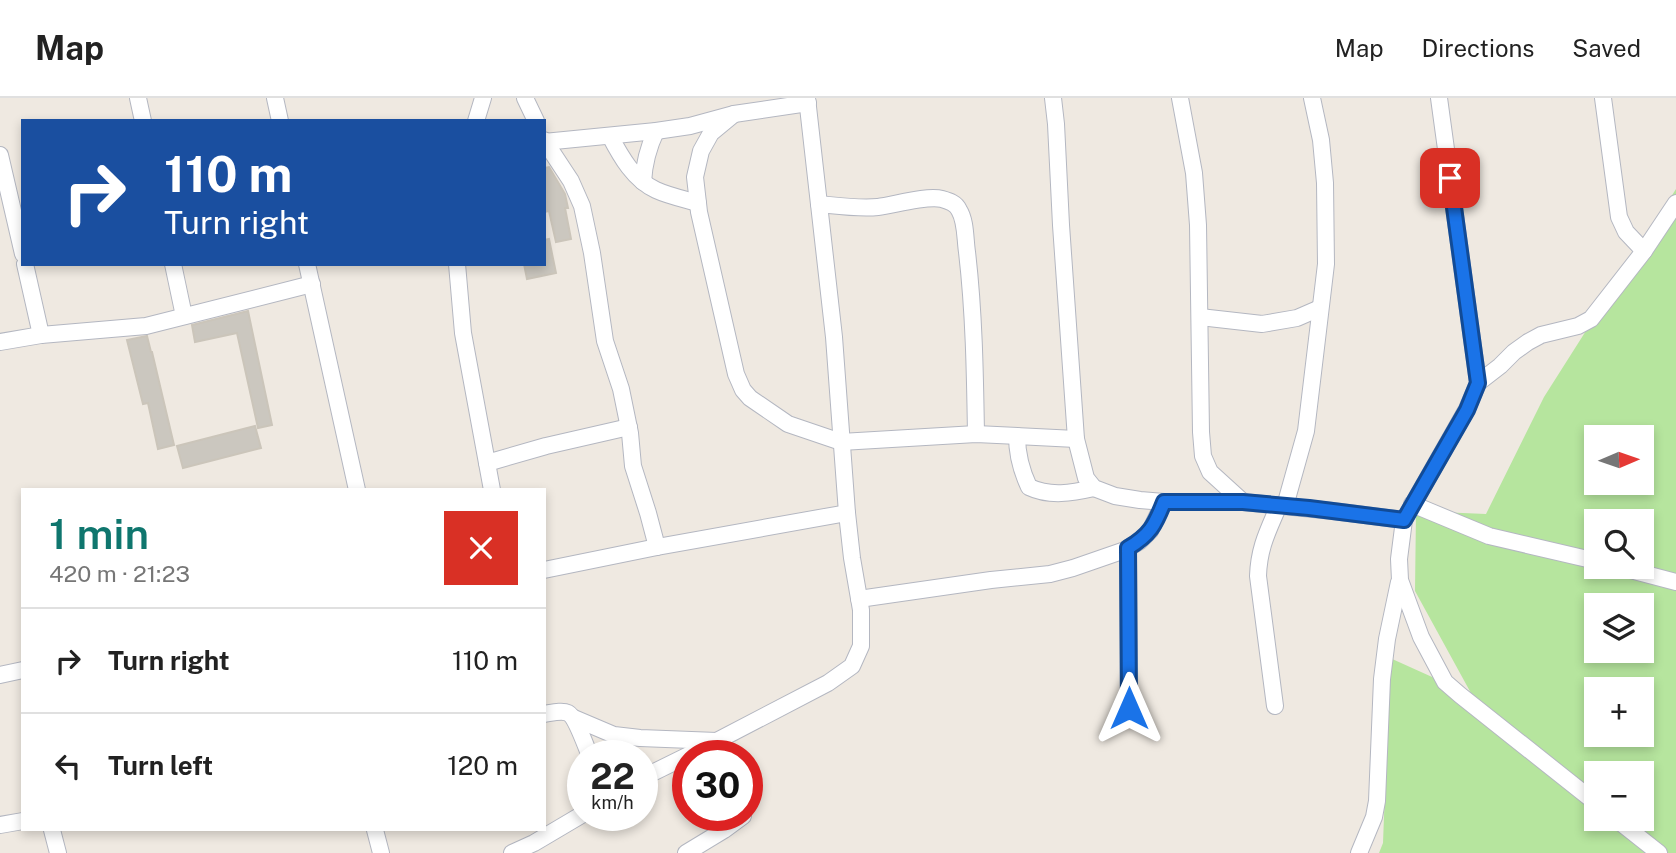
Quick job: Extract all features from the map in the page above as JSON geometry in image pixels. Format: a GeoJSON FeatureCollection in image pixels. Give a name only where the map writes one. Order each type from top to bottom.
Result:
{"type":"FeatureCollection","features":[{"type":"Feature","properties":{"kind":"street"},"geometry":{"type":"LineString","coordinates":[[138,98],[143,119]]}},
{"type":"Feature","properties":{"kind":"street"},"geometry":{"type":"LineString","coordinates":[[275,98],[280,119]]}},
{"type":"Feature","properties":{"kind":"street"},"geometry":{"type":"LineString","coordinates":[[477,119],[484,98]]}},
{"type":"Feature","properties":{"kind":"street"},"geometry":{"type":"LineString","coordinates":[[526,98],[535,119]]}},
{"type":"Feature","properties":{"kind":"street"},"geometry":{"type":"LineString","coordinates":[[1053,98],[1076,439],[1086,478],[1094,488],[1115,496],[1164,502],[1243,502],[1404,520]]}},
{"type":"Feature","properties":{"kind":"street"},"geometry":{"type":"LineString","coordinates":[[1180,98],[1194,173],[1198,225],[1203,456],[1210,472],[1243,502]]}},
{"type":"Feature","properties":{"kind":"street"},"geometry":{"type":"LineString","coordinates":[[1275,706],[1258,576],[1259,558],[1282,505],[1306,431],[1326,264],[1325,183],[1321,140],[1312,98]]}},
{"type":"Feature","properties":{"kind":"street"},"geometry":{"type":"LineString","coordinates":[[1359,853],[1374,817],[1377,801],[1382,679],[1399,580],[1404,520],[1467,410],[1478,383],[1439,98]]}},
{"type":"Feature","properties":{"kind":"street"},"geometry":{"type":"LineString","coordinates":[[1603,98],[1619,217],[1626,232],[1644,251]]}},
{"type":"Feature","properties":{"kind":"street"},"geometry":{"type":"LineString","coordinates":[[546,142],[690,126],[733,114],[808,101],[834,337],[847,513],[861,610],[861,646],[852,666],[828,683],[719,740]]}},
{"type":"Feature","properties":{"kind":"street"},"geometry":{"type":"LineString","coordinates":[[733,114],[711,133],[701,151],[695,177],[698,203],[736,374],[750,398],[788,424],[841,442],[976,434],[1076,439]]}},
{"type":"Feature","properties":{"kind":"street"},"geometry":{"type":"LineString","coordinates":[[643,182],[648,147],[656,131]]}},
{"type":"Feature","properties":{"kind":"street"},"geometry":{"type":"LineString","coordinates":[[610,136],[627,165],[643,182],[656,190],[698,203]]}},
{"type":"Feature","properties":{"kind":"street"},"geometry":{"type":"LineString","coordinates":[[546,144],[571,181],[582,206],[605,341],[621,389],[633,466],[657,547]]}},
{"type":"Feature","properties":{"kind":"street"},"geometry":{"type":"LineString","coordinates":[[0,155],[19,221]]}},
{"type":"Feature","properties":{"kind":"street"},"geometry":{"type":"LineString","coordinates":[[820,204],[875,207],[938,198],[950,202],[961,212],[973,319],[976,434]]}},
{"type":"Feature","properties":{"kind":"street"},"geometry":{"type":"LineString","coordinates":[[1478,383],[1528,342],[1542,335],[1587,323],[1644,251],[1676,203]]}},
{"type":"Feature","properties":{"kind":"street"},"geometry":{"type":"LineString","coordinates":[[25,266],[41,335]]}},
{"type":"Feature","properties":{"kind":"street"},"geometry":{"type":"LineString","coordinates":[[173,266],[184,316]]}},
{"type":"Feature","properties":{"kind":"street"},"geometry":{"type":"LineString","coordinates":[[308,266],[357,488]]}},
{"type":"Feature","properties":{"kind":"street"},"geometry":{"type":"LineString","coordinates":[[457,266],[463,333],[492,488]]}},
{"type":"Feature","properties":{"kind":"street"},"geometry":{"type":"LineString","coordinates":[[0,342],[41,335],[146,326],[312,284]]}},
{"type":"Feature","properties":{"kind":"street"},"geometry":{"type":"LineString","coordinates":[[1200,317],[1245,323],[1277,323],[1320,308]]}},
{"type":"Feature","properties":{"kind":"street"},"geometry":{"type":"LineString","coordinates":[[487,463],[629,427]]}},
{"type":"Feature","properties":{"kind":"street"},"geometry":{"type":"LineString","coordinates":[[1017,436],[1019,465],[1029,487],[1041,493],[1074,493],[1094,488]]}},
{"type":"Feature","properties":{"kind":"street"},"geometry":{"type":"LineString","coordinates":[[859,599],[1050,574],[1073,568],[1140,541],[1150,531],[1164,502]]}},
{"type":"Feature","properties":{"kind":"street"},"geometry":{"type":"LineString","coordinates":[[1412,504],[1489,536],[1584,558]]}},
{"type":"Feature","properties":{"kind":"street"},"geometry":{"type":"LineString","coordinates":[[546,570],[847,513]]}},
{"type":"Feature","properties":{"kind":"street"},"geometry":{"type":"LineString","coordinates":[[1128,548],[1129,708]]}},
{"type":"Feature","properties":{"kind":"street"},"geometry":{"type":"LineString","coordinates":[[1654,576],[1676,582]]}},
{"type":"Feature","properties":{"kind":"street"},"geometry":{"type":"LineString","coordinates":[[1399,580],[1421,637],[1445,682],[1584,793]]}},
{"type":"Feature","properties":{"kind":"street"},"geometry":{"type":"LineString","coordinates":[[0,675],[21,670]]}},
{"type":"Feature","properties":{"kind":"street"},"geometry":{"type":"LineString","coordinates":[[546,714],[568,713],[614,735],[691,740]]}},
{"type":"Feature","properties":{"kind":"street"},"geometry":{"type":"LineString","coordinates":[[574,718],[583,740]]}},
{"type":"Feature","properties":{"kind":"street"},"geometry":{"type":"LineString","coordinates":[[0,825],[21,821]]}},
{"type":"Feature","properties":{"kind":"street"},"geometry":{"type":"LineString","coordinates":[[512,853],[567,823]]}},
{"type":"Feature","properties":{"kind":"street"},"geometry":{"type":"LineString","coordinates":[[52,831],[58,853]]}},
{"type":"Feature","properties":{"kind":"street"},"geometry":{"type":"LineString","coordinates":[[374,831],[381,853]]}},
{"type":"Feature","properties":{"kind":"street"},"geometry":{"type":"LineString","coordinates":[[686,853],[722,831]]}},
{"type":"Feature","properties":{"kind":"street"},"geometry":{"type":"LineString","coordinates":[[1631,831],[1658,853]]}},
{"type":"Feature","properties":{"kind":"green space"},"geometry":{"type":"Polygon","coordinates":[[[1676,189],[1676,853],[1379,853],[1383,843],[1390,658],[1472,695],[1415,591],[1416,511],[1486,514],[1544,397],[1676,189]]]}},
{"type":"Feature","properties":{"kind":"building"},"geometry":{"type":"Polygon","coordinates":[[[549,167],[565,194],[571,239],[556,242],[549,211],[546,212],[546,168],[549,167]]]}},
{"type":"Feature","properties":{"kind":"building"},"geometry":{"type":"Polygon","coordinates":[[[549,239],[556,273],[527,279],[524,266],[546,266],[546,240],[549,239]]]}},
{"type":"Feature","properties":{"kind":"building"},"geometry":{"type":"Polygon","coordinates":[[[248,311],[272,425],[258,428],[237,333],[195,342],[192,325],[248,311]]]}},
{"type":"Feature","properties":{"kind":"building"},"geometry":{"type":"Polygon","coordinates":[[[147,336],[174,445],[158,449],[148,403],[143,404],[127,340],[147,336]]]}},
{"type":"Feature","properties":{"kind":"building"},"geometry":{"type":"Polygon","coordinates":[[[255,426],[261,448],[183,468],[177,446],[255,426]]]}},
{"type":"Feature","properties":{"kind":"route"},"geometry":{"type":"LineString","coordinates":[[1129,708],[1128,548],[1150,531],[1164,502],[1243,502],[1404,520],[1467,410],[1478,383],[1450,178]]}}]}
